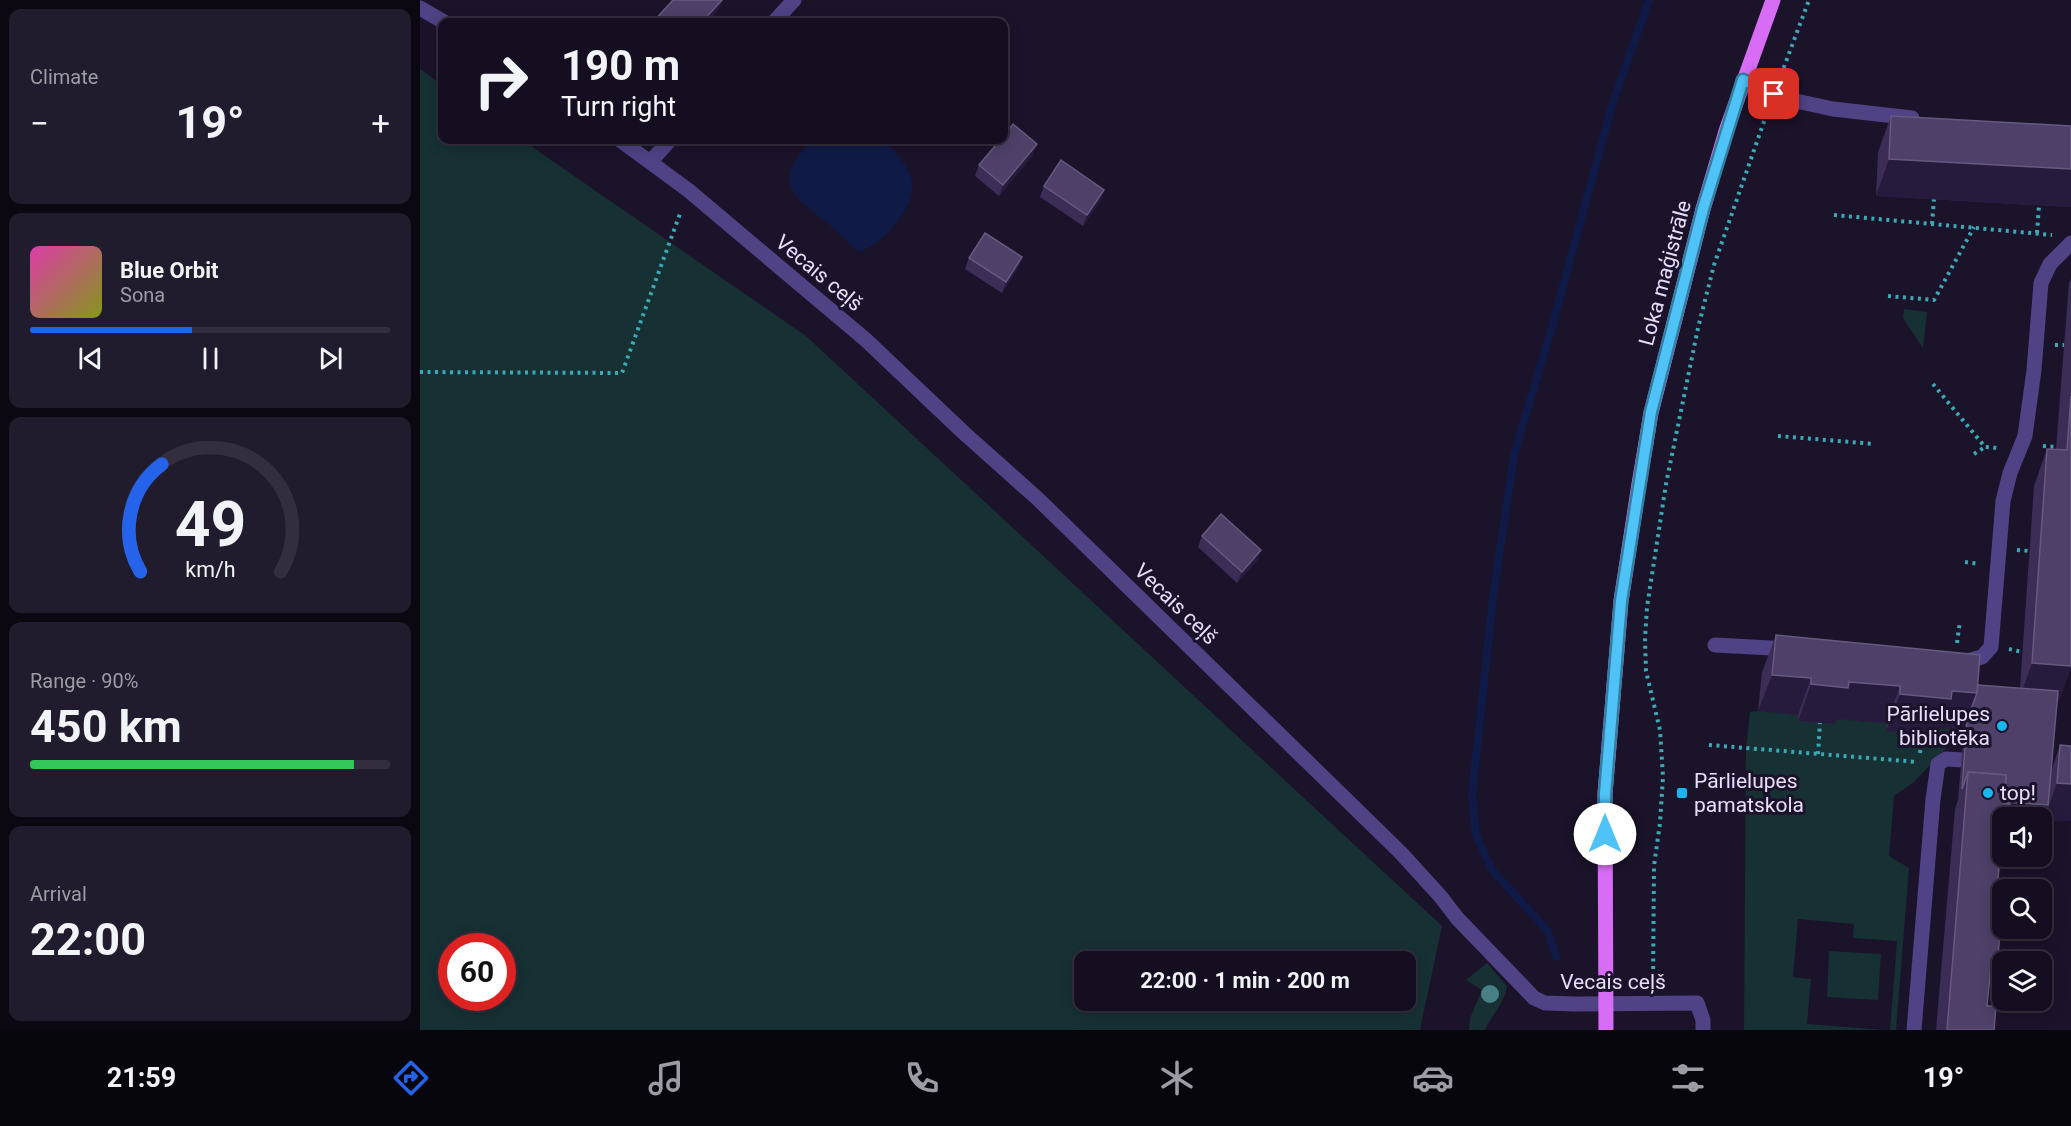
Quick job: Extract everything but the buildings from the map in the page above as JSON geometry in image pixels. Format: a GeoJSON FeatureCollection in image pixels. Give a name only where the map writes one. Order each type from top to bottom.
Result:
{"type":"FeatureCollection","features":[{"type":"Feature","properties":{"kind":"main road","name":"Loka maģistrāle"},"geometry":{"type":"LineString","coordinates":[[1606,1030],[1605,794],[1621,601],[1654,401],[1703,209],[1743,80],[1773,0]]}},
{"type":"Feature","properties":{"kind":"street"},"geometry":{"type":"LineString","coordinates":[[778,18],[794,0]]}},
{"type":"Feature","properties":{"kind":"street"},"geometry":{"type":"LineString","coordinates":[[420,8],[438,18]]}},
{"type":"Feature","properties":{"kind":"street"},"geometry":{"type":"LineString","coordinates":[[1743,80],[1774,94],[1833,109],[1926,119]]}},
{"type":"Feature","properties":{"kind":"street","name":"Vecais ceļš"},"geometry":{"type":"LineString","coordinates":[[626,144],[688,190],[866,340],[1038,499],[1401,853],[1457,918],[1534,998],[1545,1003],[1696,1003],[1703,1020],[1702,1030]]}},
{"type":"Feature","properties":{"kind":"street"},"geometry":{"type":"LineString","coordinates":[[651,161],[666,144]]}},
{"type":"Feature","properties":{"kind":"street"},"geometry":{"type":"LineString","coordinates":[[1945,661],[1967,662],[1982,657],[1990,646],[2003,501],[2010,473],[2025,436],[2034,370],[2041,283],[2065,240]]}},
{"type":"Feature","properties":{"kind":"street"},"geometry":{"type":"LineString","coordinates":[[1715,645],[1805,650]]}},
{"type":"Feature","properties":{"kind":"street"},"geometry":{"type":"LineString","coordinates":[[1914,1030],[1933,799],[1938,764],[1946,759],[1996,762]]}},
{"type":"Feature","properties":{"kind":"path"},"geometry":{"type":"LineString","coordinates":[[1653,1002],[1654,866],[1663,777],[1660,730],[1646,671],[1645,639],[1647,608],[1666,484],[1698,328],[1714,265],[1809,0]]}},
{"type":"Feature","properties":{"kind":"path"},"geometry":{"type":"LineString","coordinates":[[420,372],[622,373],[688,190]]}},
{"type":"Feature","properties":{"kind":"path"},"geometry":{"type":"LineString","coordinates":[[1932,224],[1934,199]]}},
{"type":"Feature","properties":{"kind":"path"},"geometry":{"type":"LineString","coordinates":[[2037,233],[2039,205]]}},
{"type":"Feature","properties":{"kind":"path"},"geometry":{"type":"LineString","coordinates":[[1834,215],[2037,233],[2065,240]]}},
{"type":"Feature","properties":{"kind":"path"},"geometry":{"type":"LineString","coordinates":[[1888,296],[1934,300],[1974,227]]}},
{"type":"Feature","properties":{"kind":"path"},"geometry":{"type":"LineString","coordinates":[[1933,384],[1985,447]]}},
{"type":"Feature","properties":{"kind":"path"},"geometry":{"type":"LineString","coordinates":[[1778,436],[1874,444]]}},
{"type":"Feature","properties":{"kind":"path"},"geometry":{"type":"LineString","coordinates":[[1974,454],[1985,447],[2019,450]]}},
{"type":"Feature","properties":{"kind":"path"},"geometry":{"type":"LineString","coordinates":[[1818,754],[1820,723]]}},
{"type":"Feature","properties":{"kind":"path"},"geometry":{"type":"LineString","coordinates":[[1918,762],[1922,734]]}},
{"type":"Feature","properties":{"kind":"path"},"geometry":{"type":"LineString","coordinates":[[1709,745],[1938,764]]}},
{"type":"Feature","properties":{"kind":"green space"},"geometry":{"type":"Polygon","coordinates":[[[420,69],[438,82],[438,144],[528,144],[806,336],[1442,926],[1420,1030],[420,1030],[420,69]]]}},
{"type":"Feature","properties":{"kind":"green space"},"geometry":{"type":"Polygon","coordinates":[[[1904,309],[1927,312],[1923,348],[1903,318],[1904,309]]]}},
{"type":"Feature","properties":{"kind":"green space"},"geometry":{"type":"Polygon","coordinates":[[[1750,712],[1798,715],[1798,721],[1836,719],[1887,723],[1887,731],[1937,736],[1938,728],[1964,730],[1914,782],[1894,796],[1889,856],[1909,868],[1896,1030],[1890,1030],[1897,941],[1853,938],[1854,924],[1798,919],[1793,977],[1811,979],[1807,1024],[1884,1030],[1744,1030],[1746,748],[1750,712]]]}},
{"type":"Feature","properties":{"kind":"green space"},"geometry":{"type":"Polygon","coordinates":[[[1829,951],[1881,954],[1878,1000],[1827,997],[1829,951]]]}},
{"type":"Feature","properties":{"kind":"green space"},"geometry":{"type":"Polygon","coordinates":[[[1487,963],[1507,986],[1506,992],[1485,1030],[1469,1030],[1470,1018],[1482,990],[1466,980],[1487,963]]]}},
{"type":"Feature","properties":{"kind":"water"},"geometry":{"type":"Polygon","coordinates":[[[809,144],[887,144],[908,170],[912,182],[909,202],[887,234],[867,249],[858,252],[794,192],[790,184],[790,175],[793,165],[809,144]]]}},
{"type":"Feature","properties":{"kind":"waterway"},"geometry":{"type":"LineString","coordinates":[[1556,957],[1548,931],[1492,870],[1476,835],[1472,795],[1493,597],[1514,455],[1552,327],[1612,105],[1649,0]]}},
{"type":"Feature","properties":{"kind":"place","name":"Pārlielupes bibliotēka"},"geometry":{"type":"Point","coordinates":[2002,726]}},
{"type":"Feature","properties":{"kind":"place","name":"Pārlielupes pamatskola"},"geometry":{"type":"Point","coordinates":[1682,793]}},
{"type":"Feature","properties":{"kind":"place","name":"top!"},"geometry":{"type":"Point","coordinates":[1988,793]}},
{"type":"Feature","properties":{"kind":"route"},"geometry":{"type":"LineString","coordinates":[[1605,834],[1605,794],[1612,688],[1621,601],[1651,412],[1703,209],[1743,80],[1774,94]]}}]}
